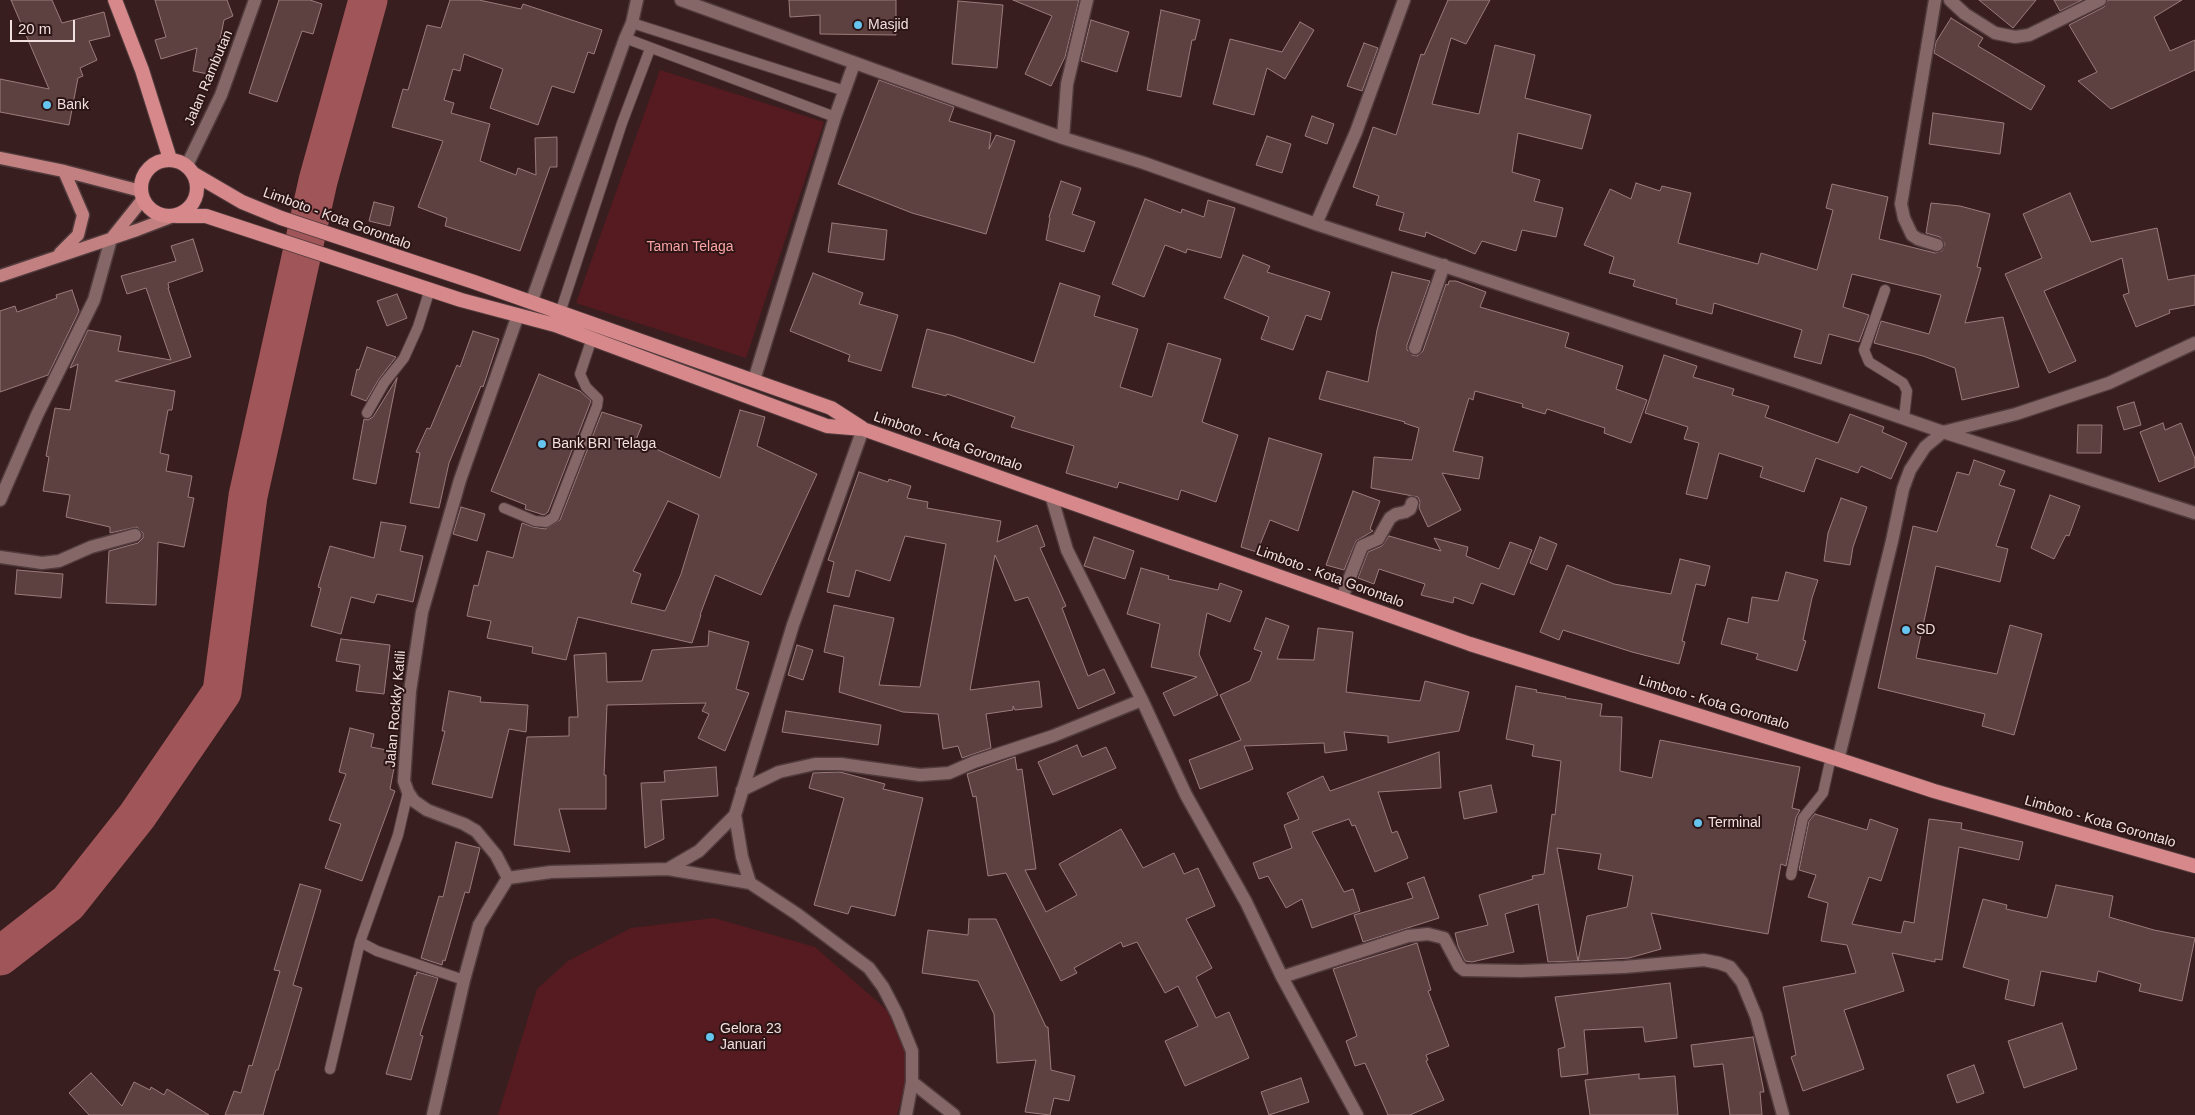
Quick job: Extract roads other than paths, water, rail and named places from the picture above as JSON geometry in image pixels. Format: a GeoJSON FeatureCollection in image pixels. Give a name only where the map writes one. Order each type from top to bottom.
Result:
{"type":"FeatureCollection","features":[{"type":"Feature","properties":{"kind":"highway"},"geometry":{"type":"LineString","coordinates":[[115,0],[142,70],[170,159]]}},
{"type":"Feature","properties":{"kind":"highway"},"geometry":{"type":"LineString","coordinates":[[170,159],[190,170],[197,189],[196,198],[184,212],[174,216],[162,216],[146,206],[142,195],[142,179],[146,170],[156,162],[170,159]]}},
{"type":"Feature","properties":{"kind":"highway","name":"Limboto - Kota Gorontalo"},"geometry":{"type":"LineString","coordinates":[[190,170],[242,202],[281,218],[474,282],[754,380],[831,408],[863,429],[1470,644],[1934,791],[2195,866]]}},
{"type":"Feature","properties":{"kind":"highway","name":"Limboto - Kota Gorontalo"},"geometry":{"type":"LineString","coordinates":[[174,216],[206,216],[271,236],[461,300],[592,338],[826,426],[863,429]]}},
{"type":"Feature","properties":{"kind":"main road"},"geometry":{"type":"LineString","coordinates":[[0,158],[64,171],[142,195],[111,239]]}},
{"type":"Feature","properties":{"kind":"main road"},"geometry":{"type":"LineString","coordinates":[[57,256],[78,235],[82,226],[83,215],[64,171]]}},
{"type":"Feature","properties":{"kind":"main road"},"geometry":{"type":"LineString","coordinates":[[0,276],[174,216]]}},
{"type":"Feature","properties":{"kind":"street","name":"Jalan Rambutan"},"geometry":{"type":"LineString","coordinates":[[190,170],[221,95],[256,0]]}},
{"type":"Feature","properties":{"kind":"street"},"geometry":{"type":"LineString","coordinates":[[532,303],[625,38],[632,23],[637,0]]}},
{"type":"Feature","properties":{"kind":"street"},"geometry":{"type":"LineString","coordinates":[[681,0],[1062,138],[1144,163],[1316,224],[1943,432],[2195,512]]}},
{"type":"Feature","properties":{"kind":"street"},"geometry":{"type":"LineString","coordinates":[[1062,138],[1067,84],[1087,0]]}},
{"type":"Feature","properties":{"kind":"street"},"geometry":{"type":"LineString","coordinates":[[1316,224],[1356,132],[1404,0]]}},
{"type":"Feature","properties":{"kind":"street"},"geometry":{"type":"LineString","coordinates":[[1935,0],[1901,204],[1904,218],[1912,235],[1937,245]]}},
{"type":"Feature","properties":{"kind":"street"},"geometry":{"type":"LineString","coordinates":[[1950,0],[1964,14],[1994,32],[2015,37],[2029,35],[2100,0]]}},
{"type":"Feature","properties":{"kind":"street"},"geometry":{"type":"LineString","coordinates":[[754,380],[835,117],[854,64]]}},
{"type":"Feature","properties":{"kind":"street"},"geometry":{"type":"LineString","coordinates":[[0,500],[37,416],[94,300],[111,239]]}},
{"type":"Feature","properties":{"kind":"street"},"geometry":{"type":"LineString","coordinates":[[1415,348],[1444,265]]}},
{"type":"Feature","properties":{"kind":"street","name":"Jalan Rockky Katili"},"geometry":{"type":"LineString","coordinates":[[408,792],[404,781],[410,690],[422,612],[460,480],[518,315]]}},
{"type":"Feature","properties":{"kind":"street"},"geometry":{"type":"LineString","coordinates":[[1834,758],[1892,541],[1903,489],[1910,470],[1925,447],[1943,432],[2016,414],[2109,383],[2195,343]]}},
{"type":"Feature","properties":{"kind":"street"},"geometry":{"type":"LineString","coordinates":[[750,883],[742,857],[735,815],[793,625],[863,429]]}},
{"type":"Feature","properties":{"kind":"street"},"geometry":{"type":"LineString","coordinates":[[1051,495],[1067,550],[1142,700],[1186,795],[1246,902],[1282,977],[1357,1115]]}},
{"type":"Feature","properties":{"kind":"street"},"geometry":{"type":"LineString","coordinates":[[1342,598],[1362,546],[1378,539],[1390,518],[1410,509],[1412,503]]}},
{"type":"Feature","properties":{"kind":"street"},"geometry":{"type":"LineString","coordinates":[[0,557],[24,562],[59,561],[91,547],[135,535]]}},
{"type":"Feature","properties":{"kind":"street"},"geometry":{"type":"LineString","coordinates":[[742,790],[779,772],[815,764],[841,764],[920,776],[950,773],[982,759],[1053,736],[1142,700]]}},
{"type":"Feature","properties":{"kind":"street"},"geometry":{"type":"LineString","coordinates":[[408,792],[414,801],[427,810],[464,824],[476,831],[496,855],[508,878]]}},
{"type":"Feature","properties":{"kind":"street"},"geometry":{"type":"LineString","coordinates":[[668,869],[699,851],[735,815]]}},
{"type":"Feature","properties":{"kind":"street"},"geometry":{"type":"LineString","coordinates":[[508,878],[551,872],[668,869],[750,883],[798,914],[869,968],[897,1014],[912,1051],[912,1082],[906,1115]]}},
{"type":"Feature","properties":{"kind":"street"},"geometry":{"type":"LineString","coordinates":[[433,1115],[464,980],[479,925],[508,878]]}},
{"type":"Feature","properties":{"kind":"street"},"geometry":{"type":"LineString","coordinates":[[1282,977],[1408,936],[1428,934],[1444,938],[1458,966],[1464,970],[1521,971],[1624,967],[1704,960],[1718,963],[1730,967],[1742,982],[1756,1016],[1783,1115]]}},
{"type":"Feature","properties":{"kind":"street"},"geometry":{"type":"LineString","coordinates":[[912,1082],[954,1115]]}},
{"type":"Feature","properties":{"kind":"lane"},"geometry":{"type":"LineString","coordinates":[[632,23],[845,91]]}},
{"type":"Feature","properties":{"kind":"lane"},"geometry":{"type":"LineString","coordinates":[[625,38],[835,117]]}},
{"type":"Feature","properties":{"kind":"lane"},"geometry":{"type":"LineString","coordinates":[[560,313],[622,123],[650,49]]}},
{"type":"Feature","properties":{"kind":"lane"},"geometry":{"type":"LineString","coordinates":[[367,413],[384,383],[404,358],[418,327],[430,289]]}},
{"type":"Feature","properties":{"kind":"lane"},"geometry":{"type":"LineString","coordinates":[[1885,290],[1864,350],[1868,362],[1903,383],[1907,392],[1904,418]]}},
{"type":"Feature","properties":{"kind":"lane"},"geometry":{"type":"LineString","coordinates":[[504,508],[535,521],[546,522],[554,517],[597,406],[598,399],[586,387],[580,374],[592,338]]}},
{"type":"Feature","properties":{"kind":"lane"},"geometry":{"type":"LineString","coordinates":[[1791,874],[1803,818],[1823,793],[1834,758]]}},
{"type":"Feature","properties":{"kind":"lane"},"geometry":{"type":"LineString","coordinates":[[330,1069],[360,942],[398,835],[408,792]]}},
{"type":"Feature","properties":{"kind":"lane"},"geometry":{"type":"LineString","coordinates":[[360,942],[377,951],[464,980]]}},
{"type":"Feature","properties":{"kind":"waterway"},"geometry":{"type":"LineString","coordinates":[[0,956],[68,903],[137,816],[222,692],[248,496],[318,181],[368,0]]}},
{"type":"Feature","properties":{"kind":"place","name":"Masjid"},"geometry":{"type":"Point","coordinates":[858,25]}},
{"type":"Feature","properties":{"kind":"place","name":"Bank"},"geometry":{"type":"Point","coordinates":[47,105]}},
{"type":"Feature","properties":{"kind":"place","name":"Bank BRI Telaga"},"geometry":{"type":"Point","coordinates":[542,444]}},
{"type":"Feature","properties":{"kind":"place","name":"SD"},"geometry":{"type":"Point","coordinates":[1906,630]}},
{"type":"Feature","properties":{"kind":"place","name":"Terminal"},"geometry":{"type":"Point","coordinates":[1698,823]}},
{"type":"Feature","properties":{"kind":"place","name":"Gelora 23 Januari"},"geometry":{"type":"Point","coordinates":[710,1037]}},
{"type":"Feature","properties":{"kind":"park label","name":"Taman Telaga"},"geometry":{"type":"Point","coordinates":[690,247]}}]}
